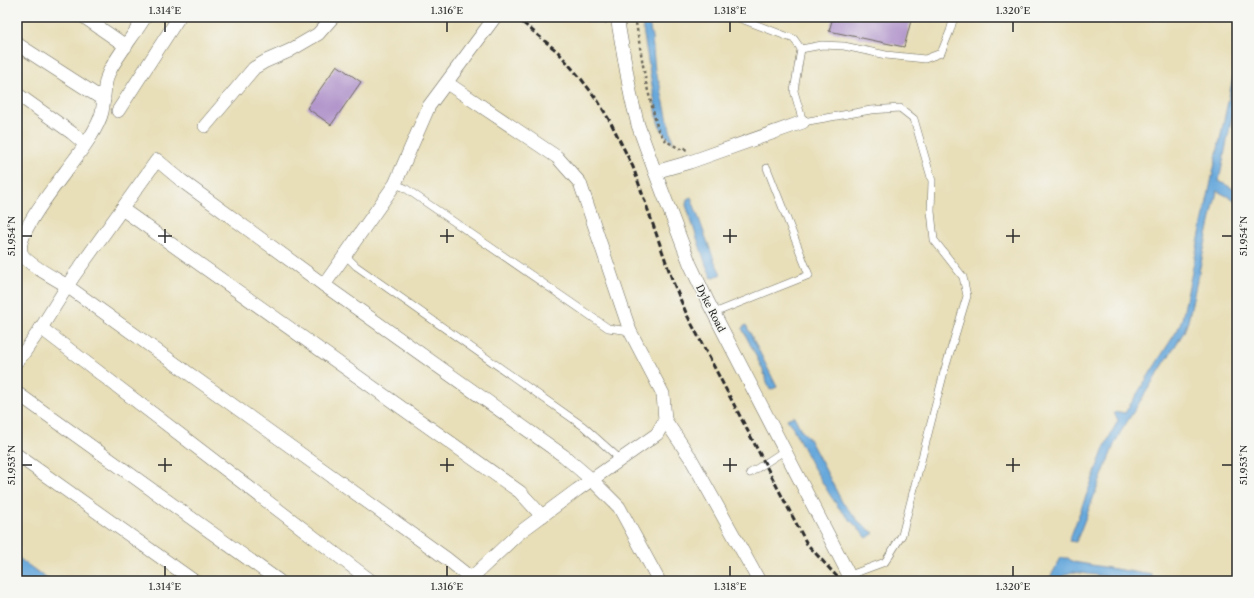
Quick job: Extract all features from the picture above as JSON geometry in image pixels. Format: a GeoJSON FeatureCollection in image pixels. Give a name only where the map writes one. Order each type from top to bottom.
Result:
{"type":"FeatureCollection","features":[{"type":"Feature","properties":{"kind":"street"},"geometry":{"type":"LineString","coordinates":[[84,17],[126,46]]}},
{"type":"Feature","properties":{"kind":"street"},"geometry":{"type":"LineString","coordinates":[[145,17],[110,71],[105,84],[104,100],[99,121],[85,144],[22,224],[20,244],[21,253],[30,263],[67,286],[447,559],[469,580],[519,533],[657,434],[666,420]]}},
{"type":"Feature","properties":{"kind":"street"},"geometry":{"type":"LineString","coordinates":[[118,111],[180,17]]}},
{"type":"Feature","properties":{"kind":"street"},"geometry":{"type":"LineString","coordinates":[[205,126],[254,68],[289,51],[318,34],[333,17]]}},
{"type":"Feature","properties":{"kind":"street"},"geometry":{"type":"LineString","coordinates":[[324,285],[394,184],[429,106],[495,17]]}},
{"type":"Feature","properties":{"kind":"street"},"geometry":{"type":"LineString","coordinates":[[591,17],[602,17]]}},
{"type":"Feature","properties":{"kind":"street","name":"Dyke Road"},"geometry":{"type":"LineString","coordinates":[[617,17],[631,97],[638,125],[690,264],[784,451],[851,578]]}},
{"type":"Feature","properties":{"kind":"street"},"geometry":{"type":"LineString","coordinates":[[17,44],[104,100]]}},
{"type":"Feature","properties":{"kind":"street"},"geometry":{"type":"LineString","coordinates":[[447,82],[557,157],[580,183],[630,331],[663,394],[666,420],[690,456],[759,581]]}},
{"type":"Feature","properties":{"kind":"street"},"geometry":{"type":"LineString","coordinates":[[17,94],[85,144]]}},
{"type":"Feature","properties":{"kind":"street"},"geometry":{"type":"LineString","coordinates":[[655,172],[690,162],[803,122]]}},
{"type":"Feature","properties":{"kind":"street"},"geometry":{"type":"LineString","coordinates":[[19,355],[41,328],[67,286],[157,160],[182,181],[324,285],[564,456],[592,480],[618,507],[659,581]]}},
{"type":"Feature","properties":{"kind":"street"},"geometry":{"type":"LineString","coordinates":[[122,209],[520,492],[542,516]]}},
{"type":"Feature","properties":{"kind":"street"},"geometry":{"type":"LineString","coordinates":[[41,328],[371,581]]}},
{"type":"Feature","properties":{"kind":"street"},"geometry":{"type":"LineString","coordinates":[[17,393],[279,581]]}},
{"type":"Feature","properties":{"kind":"street"},"geometry":{"type":"LineString","coordinates":[[17,454],[194,581]]}},
{"type":"Feature","properties":{"kind":"lane"},"geometry":{"type":"LineString","coordinates":[[736,17],[794,39],[801,49],[794,92],[803,122],[871,110],[900,108],[914,119],[932,181],[931,211],[934,240],[963,277],[967,296],[944,372],[902,535],[885,562],[851,578]]}},
{"type":"Feature","properties":{"kind":"lane"},"geometry":{"type":"LineString","coordinates":[[801,49],[822,45],[844,46],[886,55],[925,59],[942,53],[954,17]]}},
{"type":"Feature","properties":{"kind":"lane"},"geometry":{"type":"LineString","coordinates":[[714,313],[809,275],[767,168]]}},
{"type":"Feature","properties":{"kind":"lane"},"geometry":{"type":"LineString","coordinates":[[394,184],[405,188],[608,328],[630,331]]}},
{"type":"Feature","properties":{"kind":"lane"},"geometry":{"type":"LineString","coordinates":[[345,255],[356,266],[583,426],[620,460]]}},
{"type":"Feature","properties":{"kind":"lane"},"geometry":{"type":"LineString","coordinates":[[750,473],[784,451]]}},
{"type":"Feature","properties":{"kind":"path"},"geometry":{"type":"LineString","coordinates":[[635,17],[646,83],[658,130],[666,141],[680,149],[685,148],[690,162]]}},
{"type":"Feature","properties":{"kind":"water"},"geometry":{"type":"Polygon","coordinates":[[[641,17],[648,17],[652,38],[655,71],[660,85],[673,143],[664,134],[658,122],[641,17]]]}},
{"type":"Feature","properties":{"kind":"water"},"geometry":{"type":"Polygon","coordinates":[[[1237,59],[1237,91],[1219,181],[1237,191],[1237,201],[1217,191],[1188,321],[1184,332],[1120,433],[1076,542],[1069,541],[1105,446],[1118,420],[1114,413],[1125,413],[1178,329],[1182,319],[1237,59]]]}},
{"type":"Feature","properties":{"kind":"water"},"geometry":{"type":"Polygon","coordinates":[[[691,197],[714,260],[721,274],[712,278],[706,265],[686,205],[687,199],[691,197]]]}},
{"type":"Feature","properties":{"kind":"water"},"geometry":{"type":"Polygon","coordinates":[[[746,325],[777,387],[770,390],[762,368],[742,328],[746,325]]]}},
{"type":"Feature","properties":{"kind":"water"},"geometry":{"type":"Polygon","coordinates":[[[794,416],[801,430],[808,437],[842,502],[861,524],[874,533],[867,538],[839,508],[812,465],[787,419],[794,416]]]}},
{"type":"Feature","properties":{"kind":"water"},"geometry":{"type":"Polygon","coordinates":[[[17,557],[50,581],[17,581],[17,557]]]}},
{"type":"Feature","properties":{"kind":"water"},"geometry":{"type":"Polygon","coordinates":[[[1061,558],[1068,558],[1073,562],[1152,575],[1152,581],[1141,581],[1073,572],[1065,575],[1058,581],[1048,581],[1061,558]]]}},
{"type":"Feature","properties":{"kind":"building"},"geometry":{"type":"Polygon","coordinates":[[[833,17],[912,17],[904,47],[829,31],[833,17]]]}},
{"type":"Feature","properties":{"kind":"building"},"geometry":{"type":"Polygon","coordinates":[[[337,65],[361,82],[331,125],[307,108],[337,65]]]}},
{"type":"Feature","properties":{"kind":"railway"},"geometry":{"type":"LineString","coordinates":[[516,17],[558,52],[598,101],[611,123],[633,167],[673,282],[687,315],[807,544],[841,581]]}}]}
